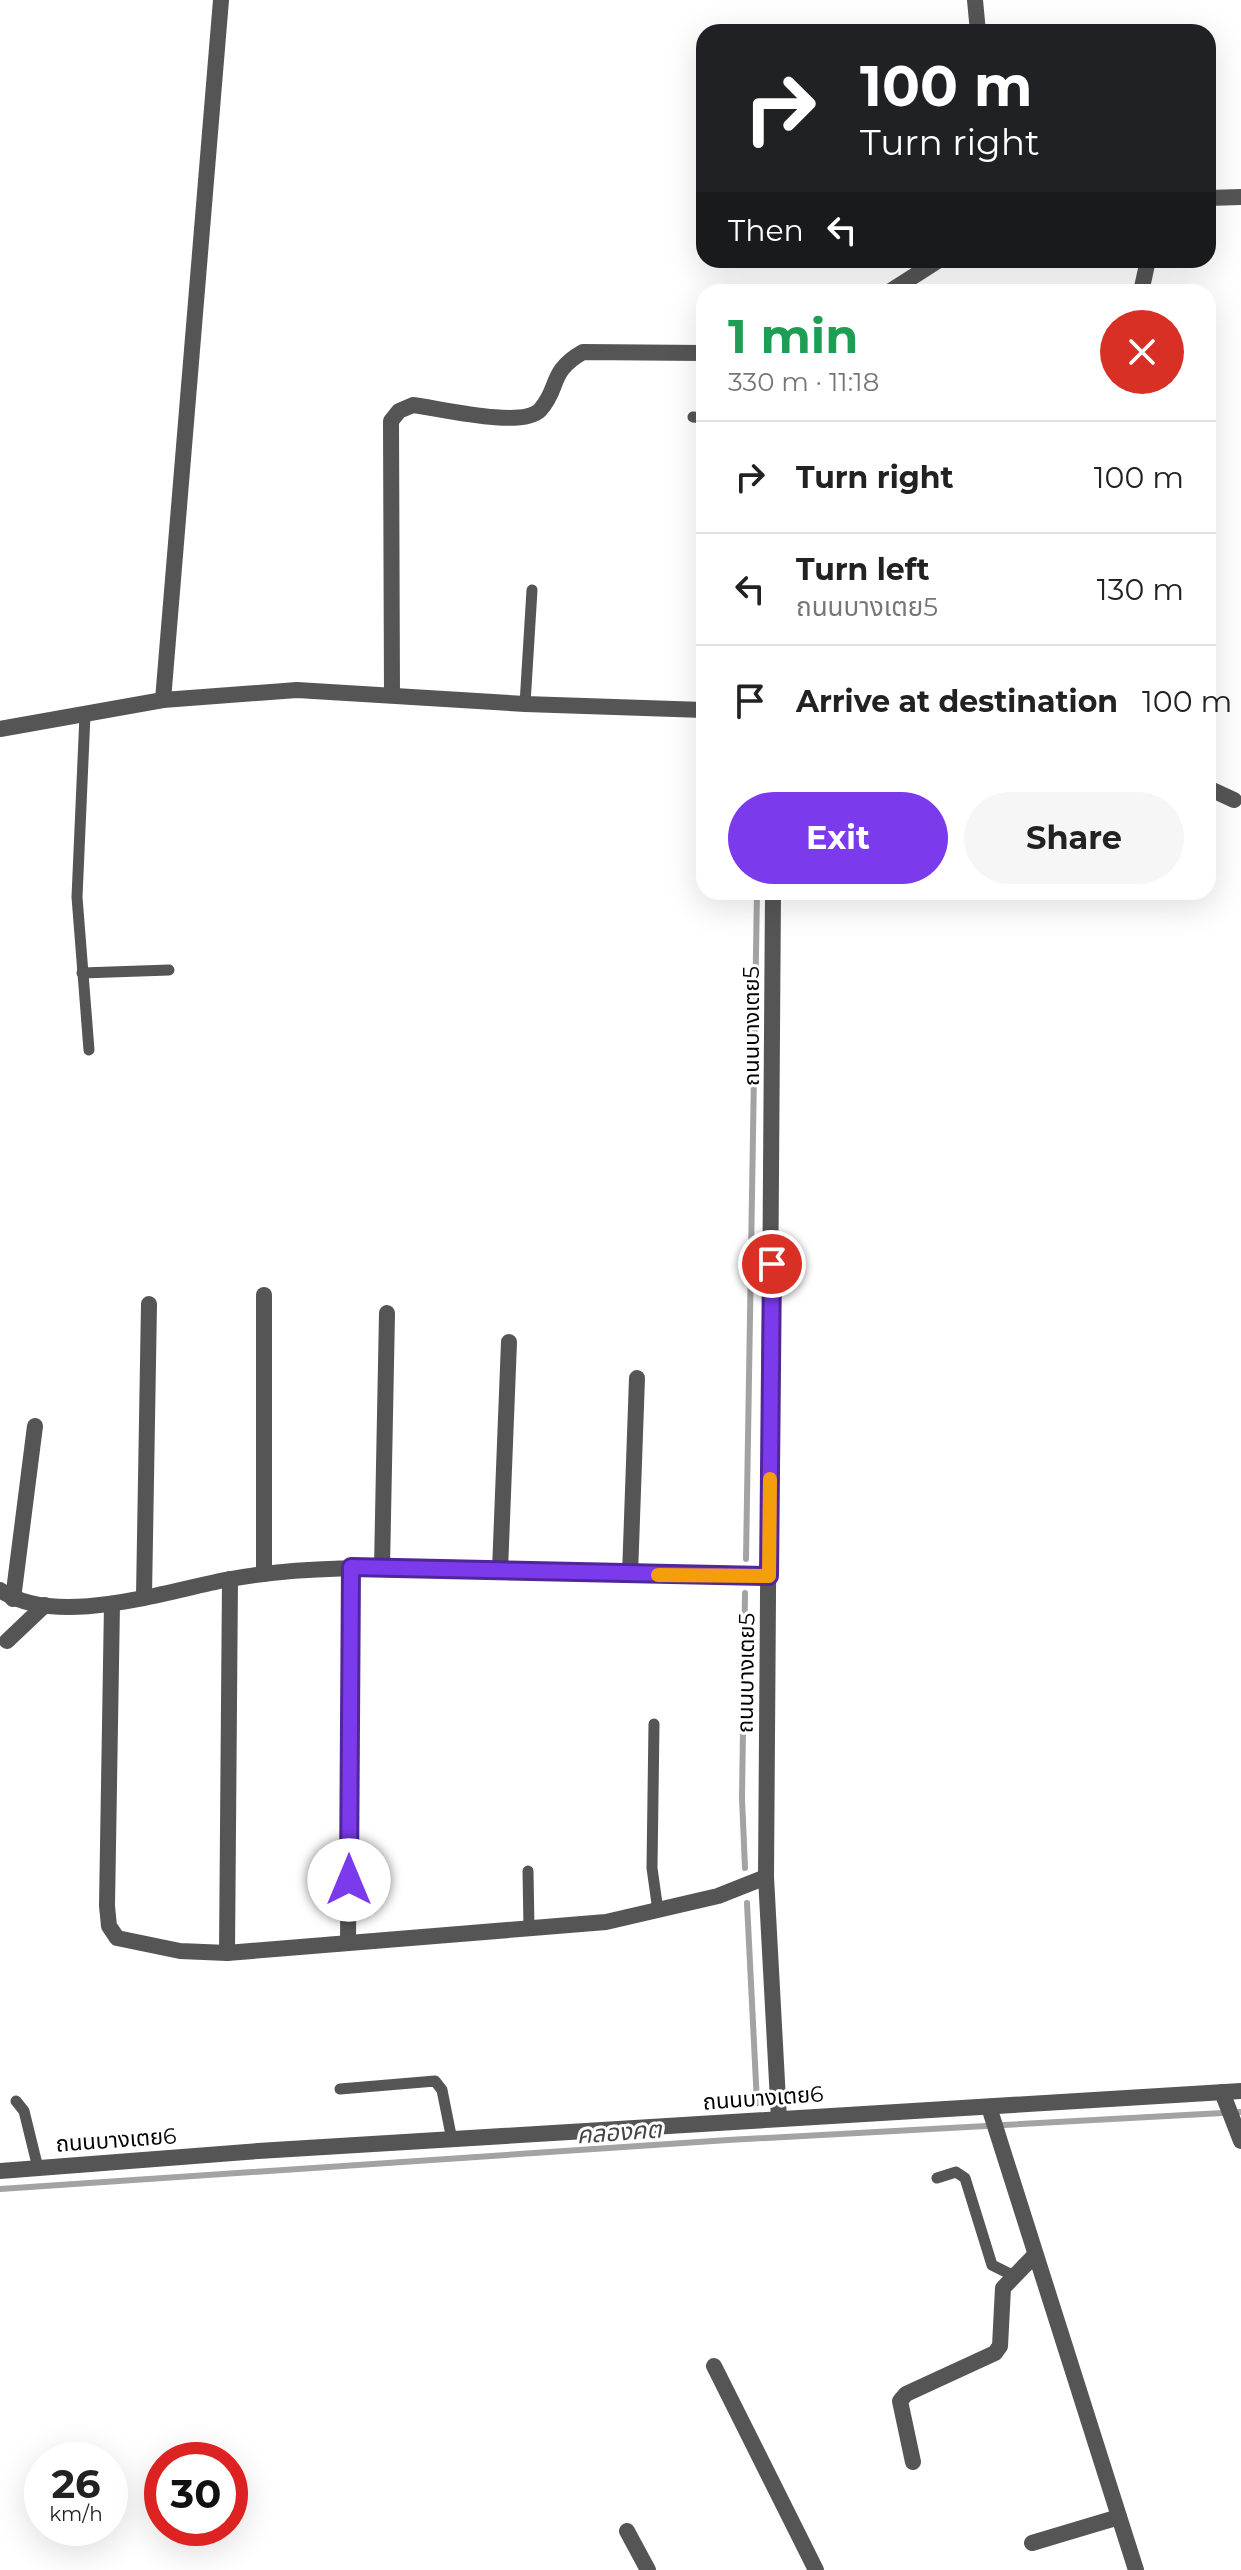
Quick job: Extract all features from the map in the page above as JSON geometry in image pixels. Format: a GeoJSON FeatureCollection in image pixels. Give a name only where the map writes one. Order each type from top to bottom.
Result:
{"type":"FeatureCollection","features":[{"type":"Feature","properties":{"kind":"street"},"geometry":{"type":"LineString","coordinates":[[163,700],[221,0]]}},
{"type":"Feature","properties":{"kind":"street"},"geometry":{"type":"LineString","coordinates":[[975,0],[977,24]]}},
{"type":"Feature","properties":{"kind":"street"},"geometry":{"type":"LineString","coordinates":[[1216,198],[1241,197]]}},
{"type":"Feature","properties":{"kind":"street"},"geometry":{"type":"LineString","coordinates":[[902,284],[926,268]]}},
{"type":"Feature","properties":{"kind":"street"},"geometry":{"type":"LineString","coordinates":[[392,694],[391,421],[399,411],[413,405],[521,417],[540,410],[567,362],[583,352],[696,353]]}},
{"type":"Feature","properties":{"kind":"street"},"geometry":{"type":"LineString","coordinates":[[0,729],[163,700],[297,690],[525,704],[696,710]]}},
{"type":"Feature","properties":{"kind":"street"},"geometry":{"type":"LineString","coordinates":[[1216,792],[1234,800]]}},
{"type":"Feature","properties":{"kind":"street","name":"ถนนบางเตย5"},"geometry":{"type":"LineString","coordinates":[[773,900],[766,1877],[779,2119]]}},
{"type":"Feature","properties":{"kind":"street"},"geometry":{"type":"LineString","coordinates":[[264,1295],[264,1574]]}},
{"type":"Feature","properties":{"kind":"street"},"geometry":{"type":"LineString","coordinates":[[144,1596],[149,1304]]}},
{"type":"Feature","properties":{"kind":"street"},"geometry":{"type":"LineString","coordinates":[[382,1568],[387,1313]]}},
{"type":"Feature","properties":{"kind":"street"},"geometry":{"type":"LineString","coordinates":[[500,1570],[509,1342]]}},
{"type":"Feature","properties":{"kind":"street"},"geometry":{"type":"LineString","coordinates":[[630,1575],[637,1378]]}},
{"type":"Feature","properties":{"kind":"street"},"geometry":{"type":"LineString","coordinates":[[35,1426],[6,1594],[45,1605],[112,1604],[230,1579],[351,1567],[769,1576]]}},
{"type":"Feature","properties":{"kind":"street"},"geometry":{"type":"LineString","coordinates":[[348,1942],[351,1567]]}},
{"type":"Feature","properties":{"kind":"street"},"geometry":{"type":"LineString","coordinates":[[227,1953],[230,1579]]}},
{"type":"Feature","properties":{"kind":"street"},"geometry":{"type":"LineString","coordinates":[[112,1604],[109,1926],[117,1938],[180,1951],[227,1953],[606,1922],[718,1896],[766,1877]]}},
{"type":"Feature","properties":{"kind":"street"},"geometry":{"type":"LineString","coordinates":[[7,1641],[45,1605]]}},
{"type":"Feature","properties":{"kind":"street","name":"ถนนบางเตย6"},"geometry":{"type":"LineString","coordinates":[[0,2171],[779,2119],[1224,2096],[1241,2091]]}},
{"type":"Feature","properties":{"kind":"street"},"geometry":{"type":"LineString","coordinates":[[1224,2096],[1238,2134]]}},
{"type":"Feature","properties":{"kind":"street"},"geometry":{"type":"LineString","coordinates":[[990,2109],[1034,2256],[1136,2570]]}},
{"type":"Feature","properties":{"kind":"street"},"geometry":{"type":"LineString","coordinates":[[913,2462],[900,2401],[906,2394],[995,2353],[1000,2346],[1003,2288],[1012,2275],[1034,2256]]}},
{"type":"Feature","properties":{"kind":"street"},"geometry":{"type":"LineString","coordinates":[[714,2366],[816,2570]]}},
{"type":"Feature","properties":{"kind":"street"},"geometry":{"type":"LineString","coordinates":[[1032,2543],[1119,2517]]}},
{"type":"Feature","properties":{"kind":"street"},"geometry":{"type":"LineString","coordinates":[[627,2531],[648,2570]]}},
{"type":"Feature","properties":{"kind":"lane"},"geometry":{"type":"LineString","coordinates":[[525,704],[532,590]]}},
{"type":"Feature","properties":{"kind":"lane"},"geometry":{"type":"LineString","coordinates":[[85,715],[77,897],[89,1050]]}},
{"type":"Feature","properties":{"kind":"lane"},"geometry":{"type":"LineString","coordinates":[[82,973],[169,970]]}},
{"type":"Feature","properties":{"kind":"lane"},"geometry":{"type":"LineString","coordinates":[[654,1724],[652,1868],[658,1911]]}},
{"type":"Feature","properties":{"kind":"lane"},"geometry":{"type":"LineString","coordinates":[[528,1871],[529,1929]]}},
{"type":"Feature","properties":{"kind":"lane"},"geometry":{"type":"LineString","coordinates":[[340,2089],[435,2081],[442,2090],[452,2140]]}},
{"type":"Feature","properties":{"kind":"lane"},"geometry":{"type":"LineString","coordinates":[[16,2101],[24,2111],[38,2168]]}},
{"type":"Feature","properties":{"kind":"lane"},"geometry":{"type":"LineString","coordinates":[[937,2178],[956,2172],[965,2178],[992,2265],[1012,2275]]}},
{"type":"Feature","properties":{"kind":"waterway"},"geometry":{"type":"LineString","coordinates":[[746,1559],[757,900]]}},
{"type":"Feature","properties":{"kind":"waterway"},"geometry":{"type":"LineString","coordinates":[[745,1593],[742,1798],[745,1868]]}},
{"type":"Feature","properties":{"kind":"waterway"},"geometry":{"type":"LineString","coordinates":[[747,1903],[757,2103]]}},
{"type":"Feature","properties":{"kind":"waterway","name":"คลองคต"},"geometry":{"type":"LineString","coordinates":[[0,2189],[728,2140],[1241,2112]]}},
{"type":"Feature","properties":{"kind":"slow traffic"},"geometry":{"type":"LineString","coordinates":[[658,1575],[769,1576],[770,1479]]}},
{"type":"Feature","properties":{"kind":"route"},"geometry":{"type":"LineString","coordinates":[[349,1880],[351,1567],[769,1576],[772,1264]]}}]}
